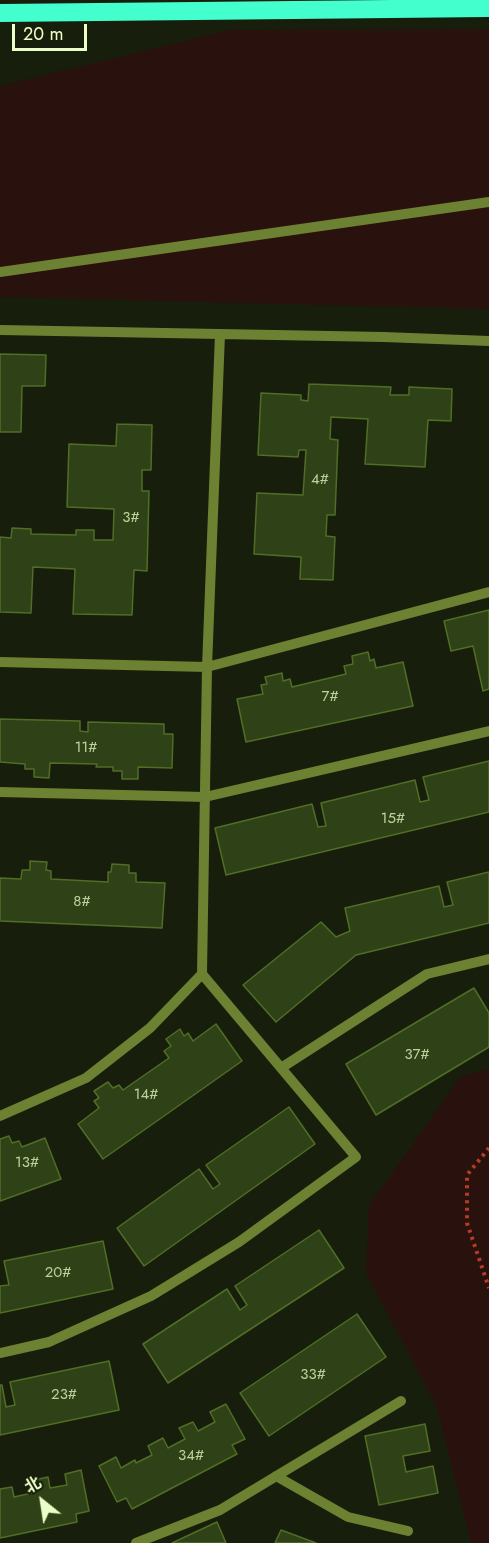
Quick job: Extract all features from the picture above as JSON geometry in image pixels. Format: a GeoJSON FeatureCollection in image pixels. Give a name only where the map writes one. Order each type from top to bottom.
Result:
{"type":"FeatureCollection","features":[{"type":"Feature","properties":{"kind":"highway"},"geometry":{"type":"LineString","coordinates":[[0,13],[489,8]]}},
{"type":"Feature","properties":{"kind":"lane"},"geometry":{"type":"LineString","coordinates":[[0,272],[489,202]]}},
{"type":"Feature","properties":{"kind":"lane"},"geometry":{"type":"LineString","coordinates":[[0,330],[489,341]]}},
{"type":"Feature","properties":{"kind":"lane"},"geometry":{"type":"LineString","coordinates":[[0,1353],[49,1342],[151,1296],[239,1242],[356,1157],[202,974],[207,667],[220,334]]}},
{"type":"Feature","properties":{"kind":"lane"},"geometry":{"type":"LineString","coordinates":[[0,662],[207,667],[489,592]]}},
{"type":"Feature","properties":{"kind":"lane"},"geometry":{"type":"LineString","coordinates":[[0,792],[205,797],[489,732]]}},
{"type":"Feature","properties":{"kind":"lane"},"geometry":{"type":"LineString","coordinates":[[281,1068],[427,974],[489,959]]}},
{"type":"Feature","properties":{"kind":"lane"},"geometry":{"type":"LineString","coordinates":[[0,1116],[86,1078],[150,1028],[202,974]]}},
{"type":"Feature","properties":{"kind":"lane"},"geometry":{"type":"LineString","coordinates":[[136,1543],[220,1510],[401,1401]]}},
{"type":"Feature","properties":{"kind":"lane"},"geometry":{"type":"LineString","coordinates":[[276,1476],[348,1517],[408,1531]]}},
{"type":"Feature","properties":{"kind":"path"},"geometry":{"type":"LineString","coordinates":[[489,1148],[467,1175],[467,1223],[489,1288]]}},
{"type":"Feature","properties":{"kind":"shaded area"},"geometry":{"type":"Polygon","coordinates":[[[489,29],[489,309],[0,297],[0,86],[229,30],[489,29]]]}},
{"type":"Feature","properties":{"kind":"shaded area"},"geometry":{"type":"Polygon","coordinates":[[[489,1069],[489,1543],[471,1543],[436,1405],[366,1273],[369,1206],[460,1077],[489,1069]]]}},
{"type":"Feature","properties":{"kind":"building"},"geometry":{"type":"Polygon","coordinates":[[[0,354],[46,355],[45,386],[22,386],[21,432],[0,432],[0,354]]]}},
{"type":"Feature","properties":{"kind":"building"},"geometry":{"type":"Polygon","coordinates":[[[309,384],[391,387],[390,395],[409,395],[409,387],[452,389],[451,421],[428,420],[425,467],[365,464],[368,419],[331,417],[330,439],[338,440],[335,515],[327,515],[326,536],[335,537],[333,580],[300,579],[301,557],[254,554],[257,493],[303,495],[306,450],[299,450],[298,457],[258,455],[261,393],[301,395],[301,400],[308,401],[309,384]]]}},
{"type":"Feature","properties":{"kind":"building"},"geometry":{"type":"Polygon","coordinates":[[[117,424],[152,425],[151,470],[142,470],[142,491],[149,491],[147,571],[134,570],[132,615],[73,614],[75,569],[33,567],[31,613],[0,612],[0,537],[11,538],[12,528],[31,529],[31,534],[76,535],[76,530],[94,530],[94,540],[113,540],[114,509],[67,507],[69,444],[116,446],[117,424]]]}},
{"type":"Feature","properties":{"kind":"building"},"geometry":{"type":"Polygon","coordinates":[[[489,610],[489,689],[483,691],[473,646],[451,651],[444,621],[489,610]]]}},
{"type":"Feature","properties":{"kind":"building"},"geometry":{"type":"Polygon","coordinates":[[[368,652],[370,661],[374,659],[376,668],[403,662],[413,706],[246,742],[237,699],[263,694],[261,685],[267,684],[265,677],[282,673],[283,681],[290,679],[292,687],[346,674],[344,666],[353,664],[352,656],[368,652]]]}},
{"type":"Feature","properties":{"kind":"building"},"geometry":{"type":"Polygon","coordinates":[[[0,719],[80,721],[80,731],[88,732],[88,722],[164,724],[164,734],[173,734],[172,768],[138,767],[138,779],[122,779],[122,771],[113,771],[113,767],[96,767],[97,764],[50,763],[49,778],[34,777],[34,769],[25,769],[25,764],[0,762],[0,719]]]}},
{"type":"Feature","properties":{"kind":"building"},"geometry":{"type":"Polygon","coordinates":[[[489,761],[489,812],[226,875],[215,828],[312,804],[318,827],[326,826],[321,803],[415,780],[420,802],[429,800],[423,777],[489,761]]]}},
{"type":"Feature","properties":{"kind":"building"},"geometry":{"type":"Polygon","coordinates":[[[30,861],[47,862],[46,870],[51,871],[51,879],[108,882],[108,872],[111,872],[112,864],[129,865],[129,873],[136,873],[136,882],[165,883],[162,928],[0,921],[0,878],[21,879],[22,870],[30,870],[30,861]]]}},
{"type":"Feature","properties":{"kind":"building"},"geometry":{"type":"Polygon","coordinates":[[[489,872],[489,923],[356,955],[276,1022],[243,985],[321,922],[336,937],[350,931],[345,908],[439,886],[444,907],[453,905],[447,882],[489,872]]]}},
{"type":"Feature","properties":{"kind":"building"},"geometry":{"type":"Polygon","coordinates":[[[474,988],[489,1013],[489,1047],[376,1115],[346,1064],[474,988]]]}},
{"type":"Feature","properties":{"kind":"building"},"geometry":{"type":"Polygon","coordinates":[[[216,1024],[242,1061],[103,1159],[78,1124],[99,1108],[94,1101],[99,1098],[94,1091],[108,1082],[113,1088],[119,1085],[123,1090],[169,1058],[164,1051],[171,1046],[166,1039],[180,1029],[184,1036],[188,1033],[193,1041],[216,1024]]]}},
{"type":"Feature","properties":{"kind":"building"},"geometry":{"type":"Polygon","coordinates":[[[289,1107],[315,1144],[144,1266],[117,1228],[199,1169],[213,1189],[220,1184],[206,1165],[289,1107]]]}},
{"type":"Feature","properties":{"kind":"building"},"geometry":{"type":"Polygon","coordinates":[[[9,1136],[12,1143],[19,1141],[22,1147],[45,1138],[61,1179],[0,1201],[0,1139],[9,1136]]]}},
{"type":"Feature","properties":{"kind":"building"},"geometry":{"type":"Polygon","coordinates":[[[319,1230],[344,1268],[168,1383],[143,1344],[227,1289],[240,1310],[247,1305],[235,1286],[319,1230]]]}},
{"type":"Feature","properties":{"kind":"building"},"geometry":{"type":"Polygon","coordinates":[[[103,1241],[113,1289],[0,1313],[0,1286],[9,1285],[4,1261],[103,1241]]]}},
{"type":"Feature","properties":{"kind":"building"},"geometry":{"type":"Polygon","coordinates":[[[357,1314],[386,1357],[269,1436],[240,1393],[357,1314]]]}},
{"type":"Feature","properties":{"kind":"building"},"geometry":{"type":"Polygon","coordinates":[[[109,1361],[119,1410],[0,1435],[0,1385],[2,1385],[6,1407],[15,1405],[10,1382],[109,1361]]]}},
{"type":"Feature","properties":{"kind":"building"},"geometry":{"type":"Polygon","coordinates":[[[226,1404],[245,1439],[232,1445],[237,1454],[132,1509],[126,1498],[117,1502],[99,1466],[116,1457],[121,1468],[135,1460],[136,1463],[152,1455],[148,1446],[163,1438],[168,1448],[185,1439],[179,1428],[193,1422],[198,1431],[215,1422],[210,1412],[226,1404]]]}},
{"type":"Feature","properties":{"kind":"building"},"geometry":{"type":"Polygon","coordinates":[[[425,1424],[430,1451],[403,1456],[406,1472],[433,1466],[438,1493],[379,1505],[365,1436],[425,1424]]]}},
{"type":"Feature","properties":{"kind":"building"},"geometry":{"type":"Polygon","coordinates":[[[81,1470],[89,1511],[76,1514],[77,1522],[0,1538],[0,1489],[12,1487],[14,1497],[32,1493],[30,1481],[48,1477],[50,1488],[67,1485],[65,1474],[81,1470]]]}},
{"type":"Feature","properties":{"kind":"building"},"geometry":{"type":"Polygon","coordinates":[[[217,1522],[226,1543],[172,1543],[217,1522]]]}},
{"type":"Feature","properties":{"kind":"building"},"geometry":{"type":"Polygon","coordinates":[[[281,1530],[316,1543],[275,1543],[281,1530]]]}}]}
